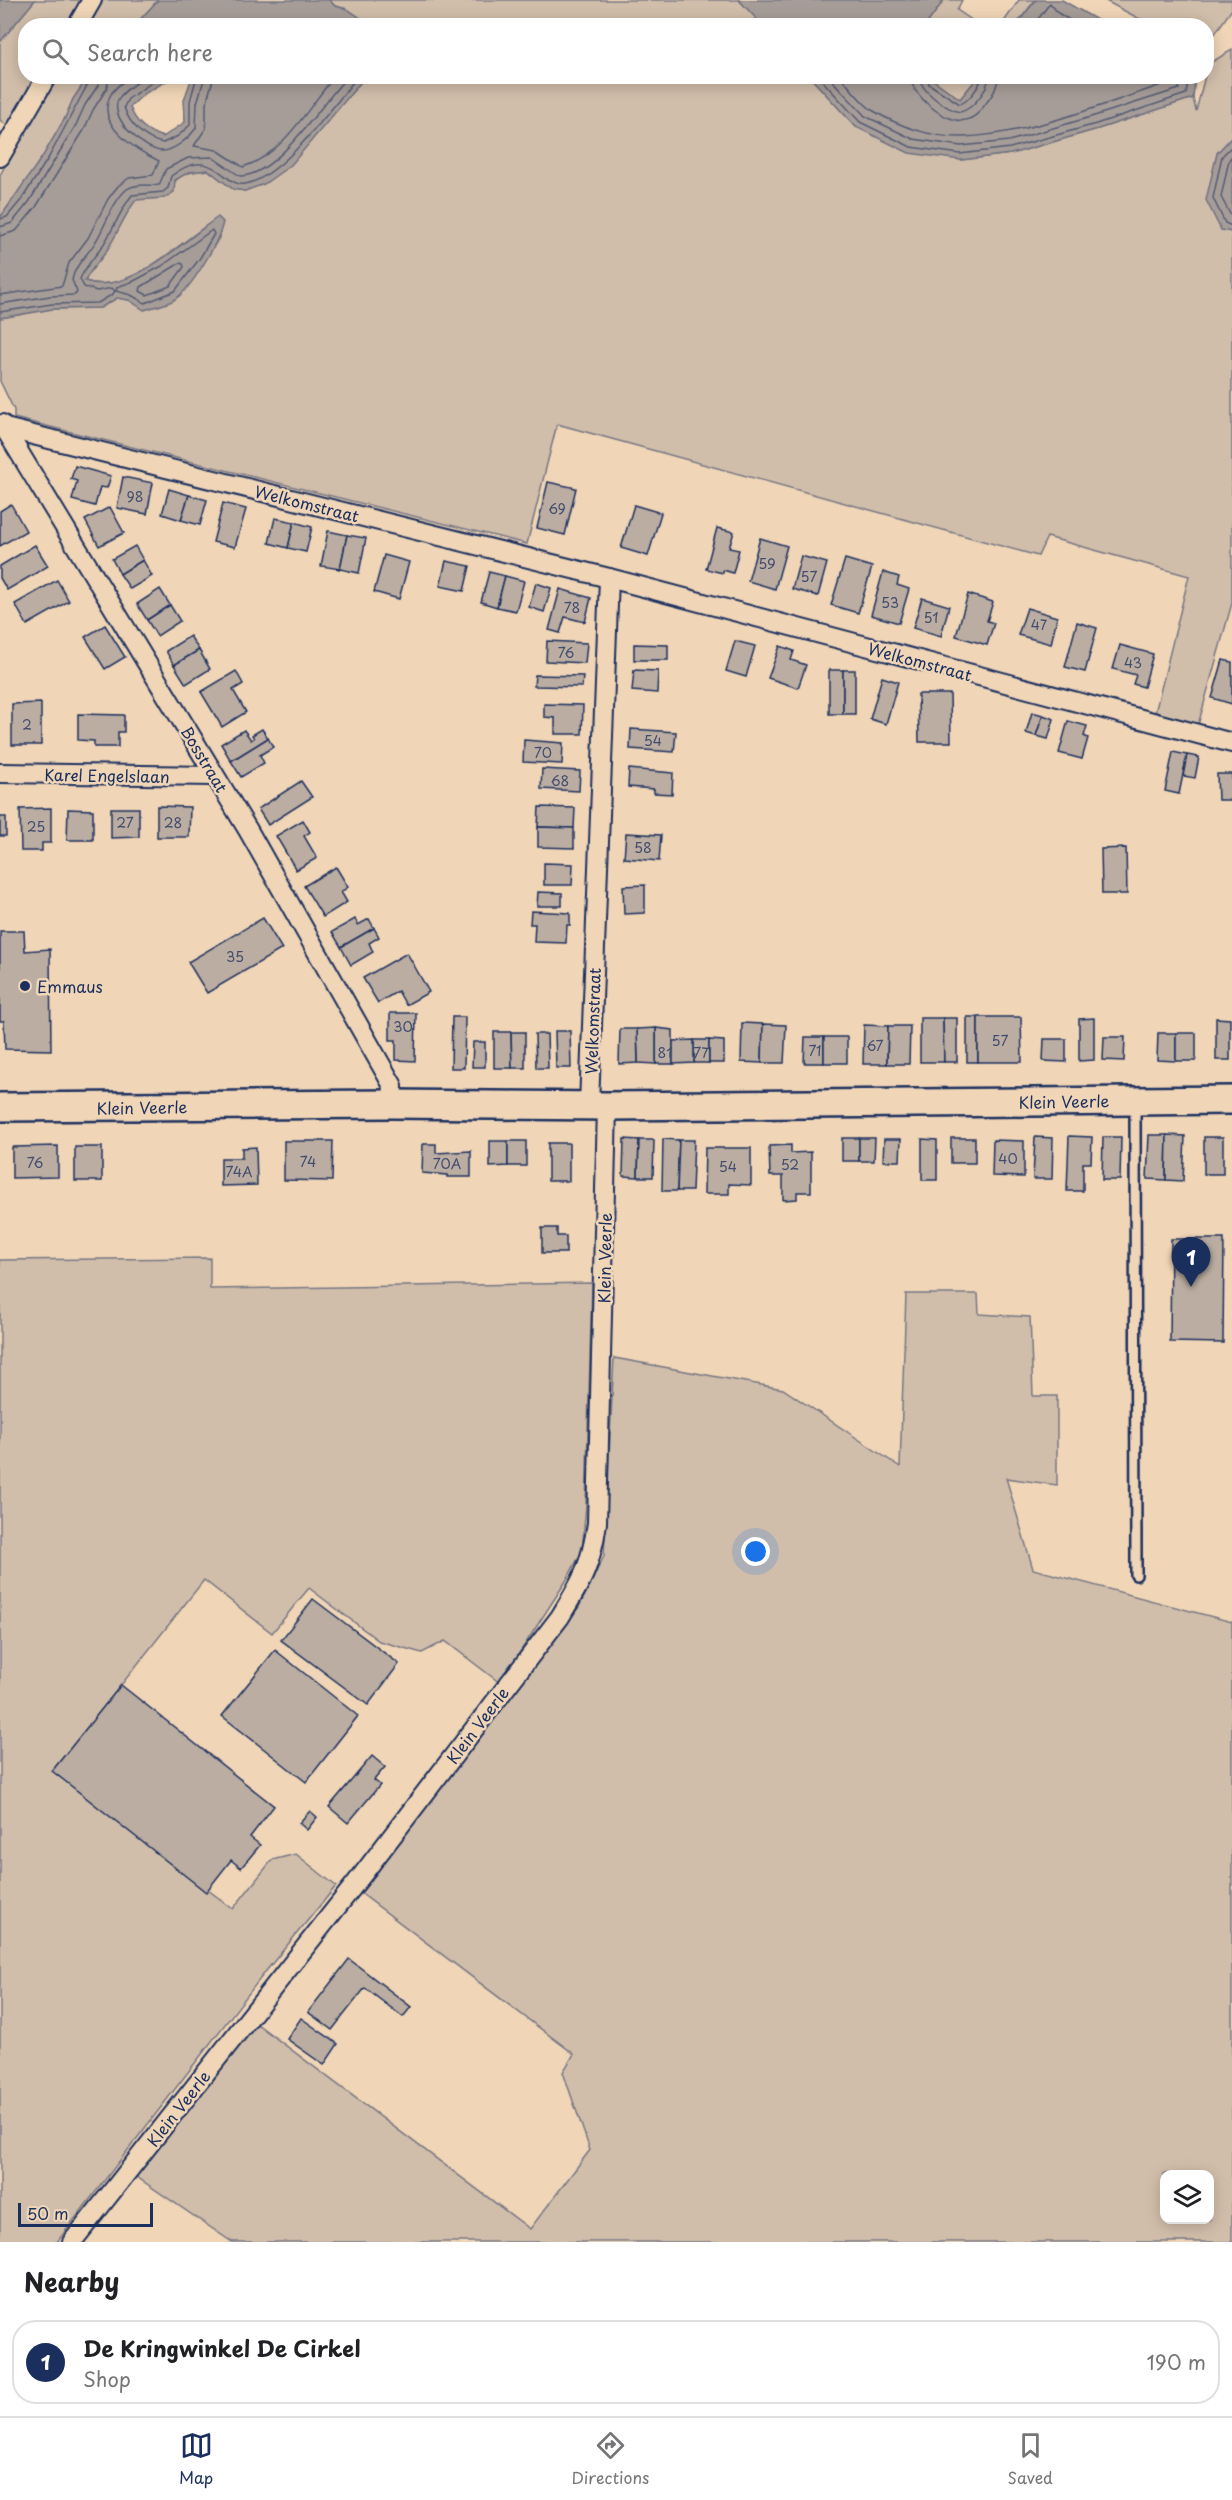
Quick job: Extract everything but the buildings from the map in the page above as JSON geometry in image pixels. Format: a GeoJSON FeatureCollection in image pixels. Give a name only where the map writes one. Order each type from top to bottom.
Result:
{"type":"FeatureCollection","features":[{"type":"Feature","properties":{"kind":"main road","name":"Klein Veerle"},"geometry":{"type":"LineString","coordinates":[[0,1107],[1232,1100]]}},
{"type":"Feature","properties":{"kind":"street"},"geometry":{"type":"LineString","coordinates":[[82,18],[92,0]]}},
{"type":"Feature","properties":{"kind":"street"},"geometry":{"type":"LineString","coordinates":[[0,157],[42,84]]}},
{"type":"Feature","properties":{"kind":"street","name":"Welkomstraat"},"geometry":{"type":"LineString","coordinates":[[3,425],[609,578],[1232,744]]}},
{"type":"Feature","properties":{"kind":"street","name":"Bosstraat"},"geometry":{"type":"LineString","coordinates":[[3,425],[248,830],[393,1086],[392,1104]]}},
{"type":"Feature","properties":{"kind":"street","name":"Welkomstraat"},"geometry":{"type":"LineString","coordinates":[[598,1105],[609,578]]}},
{"type":"Feature","properties":{"kind":"street","name":"Karel Engelslaan"},"geometry":{"type":"LineString","coordinates":[[0,774],[214,776]]}},
{"type":"Feature","properties":{"kind":"street","name":"Klein Veerle"},"geometry":{"type":"LineString","coordinates":[[72,2242],[363,1874],[560,1617],[585,1575],[593,1552],[597,1523],[598,1105]]}},
{"type":"Feature","properties":{"kind":"lane"},"geometry":{"type":"LineString","coordinates":[[1135,1100],[1137,1575]]}},
{"type":"Feature","properties":{"kind":"shaded area"},"geometry":{"type":"Polygon","coordinates":[[[35,0],[158,0],[141,18],[20,18],[35,0]]]}},
{"type":"Feature","properties":{"kind":"shaded area"},"geometry":{"type":"Polygon","coordinates":[[[329,0],[739,0],[756,18],[360,18],[347,9],[335,6],[329,0]]]}},
{"type":"Feature","properties":{"kind":"shaded area"},"geometry":{"type":"Polygon","coordinates":[[[944,0],[962,0],[957,10],[969,18],[931,18],[944,0]]]}},
{"type":"Feature","properties":{"kind":"shaded area"},"geometry":{"type":"Polygon","coordinates":[[[1019,0],[1035,0],[1021,18],[1007,18],[1019,0]]]}},
{"type":"Feature","properties":{"kind":"shaded area"},"geometry":{"type":"Polygon","coordinates":[[[1104,0],[1232,0],[1232,9],[1214,35],[1214,18],[1138,18],[1104,0]]]}},
{"type":"Feature","properties":{"kind":"shaded area"},"geometry":{"type":"Polygon","coordinates":[[[18,20],[18,84],[83,84],[44,155],[0,218],[0,175],[22,135],[0,120],[0,42],[18,20]]]}},
{"type":"Feature","properties":{"kind":"shaded area"},"geometry":{"type":"Polygon","coordinates":[[[1232,50],[1232,137],[1217,153],[1221,229],[1232,232],[1232,603],[1198,725],[1155,713],[1189,576],[1047,537],[1038,556],[557,424],[527,544],[14,418],[14,410],[0,381],[0,318],[52,309],[100,308],[117,298],[129,300],[145,310],[179,296],[220,236],[218,218],[137,274],[120,281],[102,284],[85,281],[107,250],[136,199],[164,198],[181,176],[208,170],[233,189],[245,191],[291,164],[359,84],[816,84],[856,127],[961,160],[1011,154],[1193,98],[1196,111],[1203,84],[1214,84],[1214,60],[1232,50]]]}},
{"type":"Feature","properties":{"kind":"shaded area"},"geometry":{"type":"Polygon","coordinates":[[[939,84],[972,84],[960,99],[939,84]]]}},
{"type":"Feature","properties":{"kind":"shaded area"},"geometry":{"type":"Polygon","coordinates":[[[210,1258],[210,1289],[592,1283],[586,1505],[582,1551],[566,1581],[500,1683],[445,1641],[422,1653],[379,1641],[309,1588],[272,1633],[204,1580],[53,1771],[233,1909],[272,1860],[296,1854],[336,1886],[266,1971],[57,2242],[0,2242],[0,1260],[210,1258]]]}},
{"type":"Feature","properties":{"kind":"shaded area"},"geometry":{"type":"Polygon","coordinates":[[[906,1294],[978,1294],[979,1314],[1030,1317],[1033,1396],[1057,1396],[1057,1485],[1006,1478],[1033,1569],[1232,1622],[1232,2242],[232,2242],[131,2173],[253,2021],[530,2229],[590,2150],[563,2072],[574,2054],[358,1891],[579,1607],[604,1556],[614,1358],[783,1389],[900,1467],[906,1294]]]}},
{"type":"Feature","properties":{"kind":"water"},"geometry":{"type":"Polygon","coordinates":[[[0,0],[35,0],[18,18],[0,42],[0,0]]]}},
{"type":"Feature","properties":{"kind":"water"},"geometry":{"type":"Polygon","coordinates":[[[158,0],[329,0],[335,6],[347,9],[360,18],[141,18],[158,0]]]}},
{"type":"Feature","properties":{"kind":"water"},"geometry":{"type":"Polygon","coordinates":[[[739,0],[944,0],[931,18],[756,18],[739,0]]]}},
{"type":"Feature","properties":{"kind":"water"},"geometry":{"type":"Polygon","coordinates":[[[1036,0],[1062,0],[1094,18],[1022,18],[1036,0]]]}},
{"type":"Feature","properties":{"kind":"water"},"geometry":{"type":"Polygon","coordinates":[[[83,84],[161,84],[144,94],[130,107],[142,126],[163,137],[185,122],[184,100],[190,84],[359,84],[291,165],[264,184],[245,191],[233,189],[208,170],[189,172],[175,180],[174,192],[164,198],[136,200],[107,250],[85,281],[102,284],[137,274],[173,252],[218,217],[223,222],[210,253],[187,288],[172,301],[144,310],[129,300],[117,298],[100,308],[52,309],[0,318],[0,218],[44,154],[83,84]]]}},
{"type":"Feature","properties":{"kind":"water"},"geometry":{"type":"Polygon","coordinates":[[[816,84],[939,84],[960,99],[972,84],[1194,84],[1193,98],[1011,154],[961,160],[909,153],[856,127],[816,84]]]}},
{"type":"Feature","properties":{"kind":"water"},"geometry":{"type":"Polygon","coordinates":[[[1232,137],[1232,232],[1221,230],[1206,200],[1217,153],[1232,137]]]}},
{"type":"Feature","properties":{"kind":"place","name":"Emmaus"},"geometry":{"type":"Point","coordinates":[25,986]}},
{"type":"Feature","properties":{"kind":"place","name":"De Kringwinkel De Cirkel"},"geometry":{"type":"Point","coordinates":[1191,1287]}}]}
